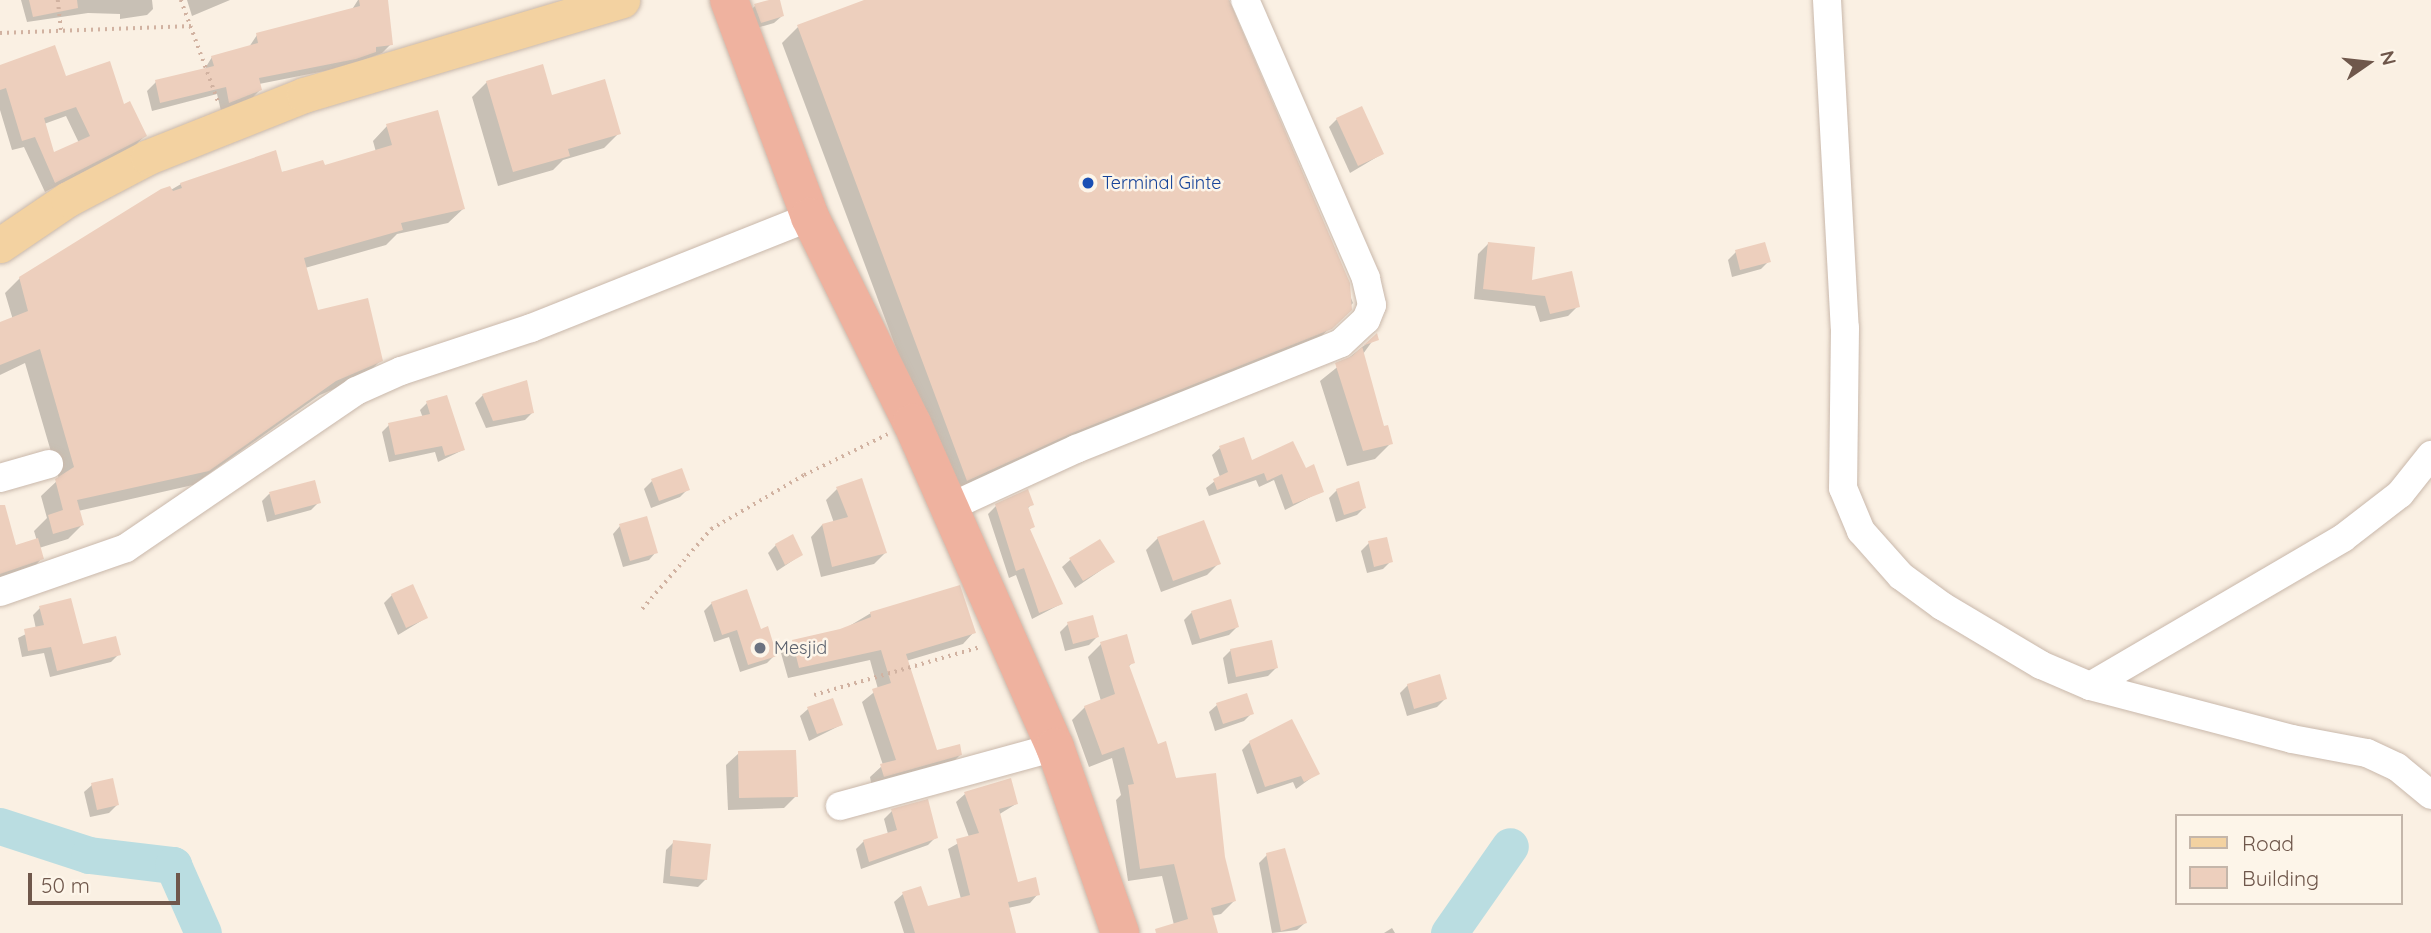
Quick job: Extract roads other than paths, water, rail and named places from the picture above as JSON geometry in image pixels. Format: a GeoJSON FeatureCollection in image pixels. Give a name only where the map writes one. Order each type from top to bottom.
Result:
{"type":"FeatureCollection","features":[{"type":"Feature","properties":{"kind":"highway"},"geometry":{"type":"LineString","coordinates":[[729,0],[810,217],[912,423],[1055,747],[1120,933]]}},
{"type":"Feature","properties":{"kind":"main road"},"geometry":{"type":"LineString","coordinates":[[0,245],[68,198],[148,157],[407,62],[622,0]]}},
{"type":"Feature","properties":{"kind":"street"},"geometry":{"type":"LineString","coordinates":[[950,507],[1076,449],[1342,343],[1366,320],[1372,305],[1366,278],[1245,0]]}},
{"type":"Feature","properties":{"kind":"street"},"geometry":{"type":"LineString","coordinates":[[1827,0],[1845,328],[1841,472],[1851,513],[1861,531],[1901,576],[1942,606],[2040,664],[2090,686],[2267,733],[2367,753],[2397,767],[2431,796]]}},
{"type":"Feature","properties":{"kind":"street"},"geometry":{"type":"LineString","coordinates":[[0,592],[126,548],[356,391],[401,371],[531,328],[810,217]]}},
{"type":"Feature","properties":{"kind":"street"},"geometry":{"type":"LineString","coordinates":[[2090,686],[2343,538],[2400,494],[2431,455]]}},
{"type":"Feature","properties":{"kind":"street"},"geometry":{"type":"LineString","coordinates":[[0,478],[49,464]]}},
{"type":"Feature","properties":{"kind":"street"},"geometry":{"type":"LineString","coordinates":[[840,806],[1055,747]]}},
{"type":"Feature","properties":{"kind":"waterway"},"geometry":{"type":"LineString","coordinates":[[0,826],[89,855],[173,865],[203,933]]}},
{"type":"Feature","properties":{"kind":"waterway"},"geometry":{"type":"LineString","coordinates":[[1449,933],[1510,846]]}},
{"type":"Feature","properties":{"kind":"place","name":"Terminal Ginte"},"geometry":{"type":"Point","coordinates":[1088,183]}},
{"type":"Feature","properties":{"kind":"place","name":"Mesjid"},"geometry":{"type":"Point","coordinates":[760,648]}}]}
